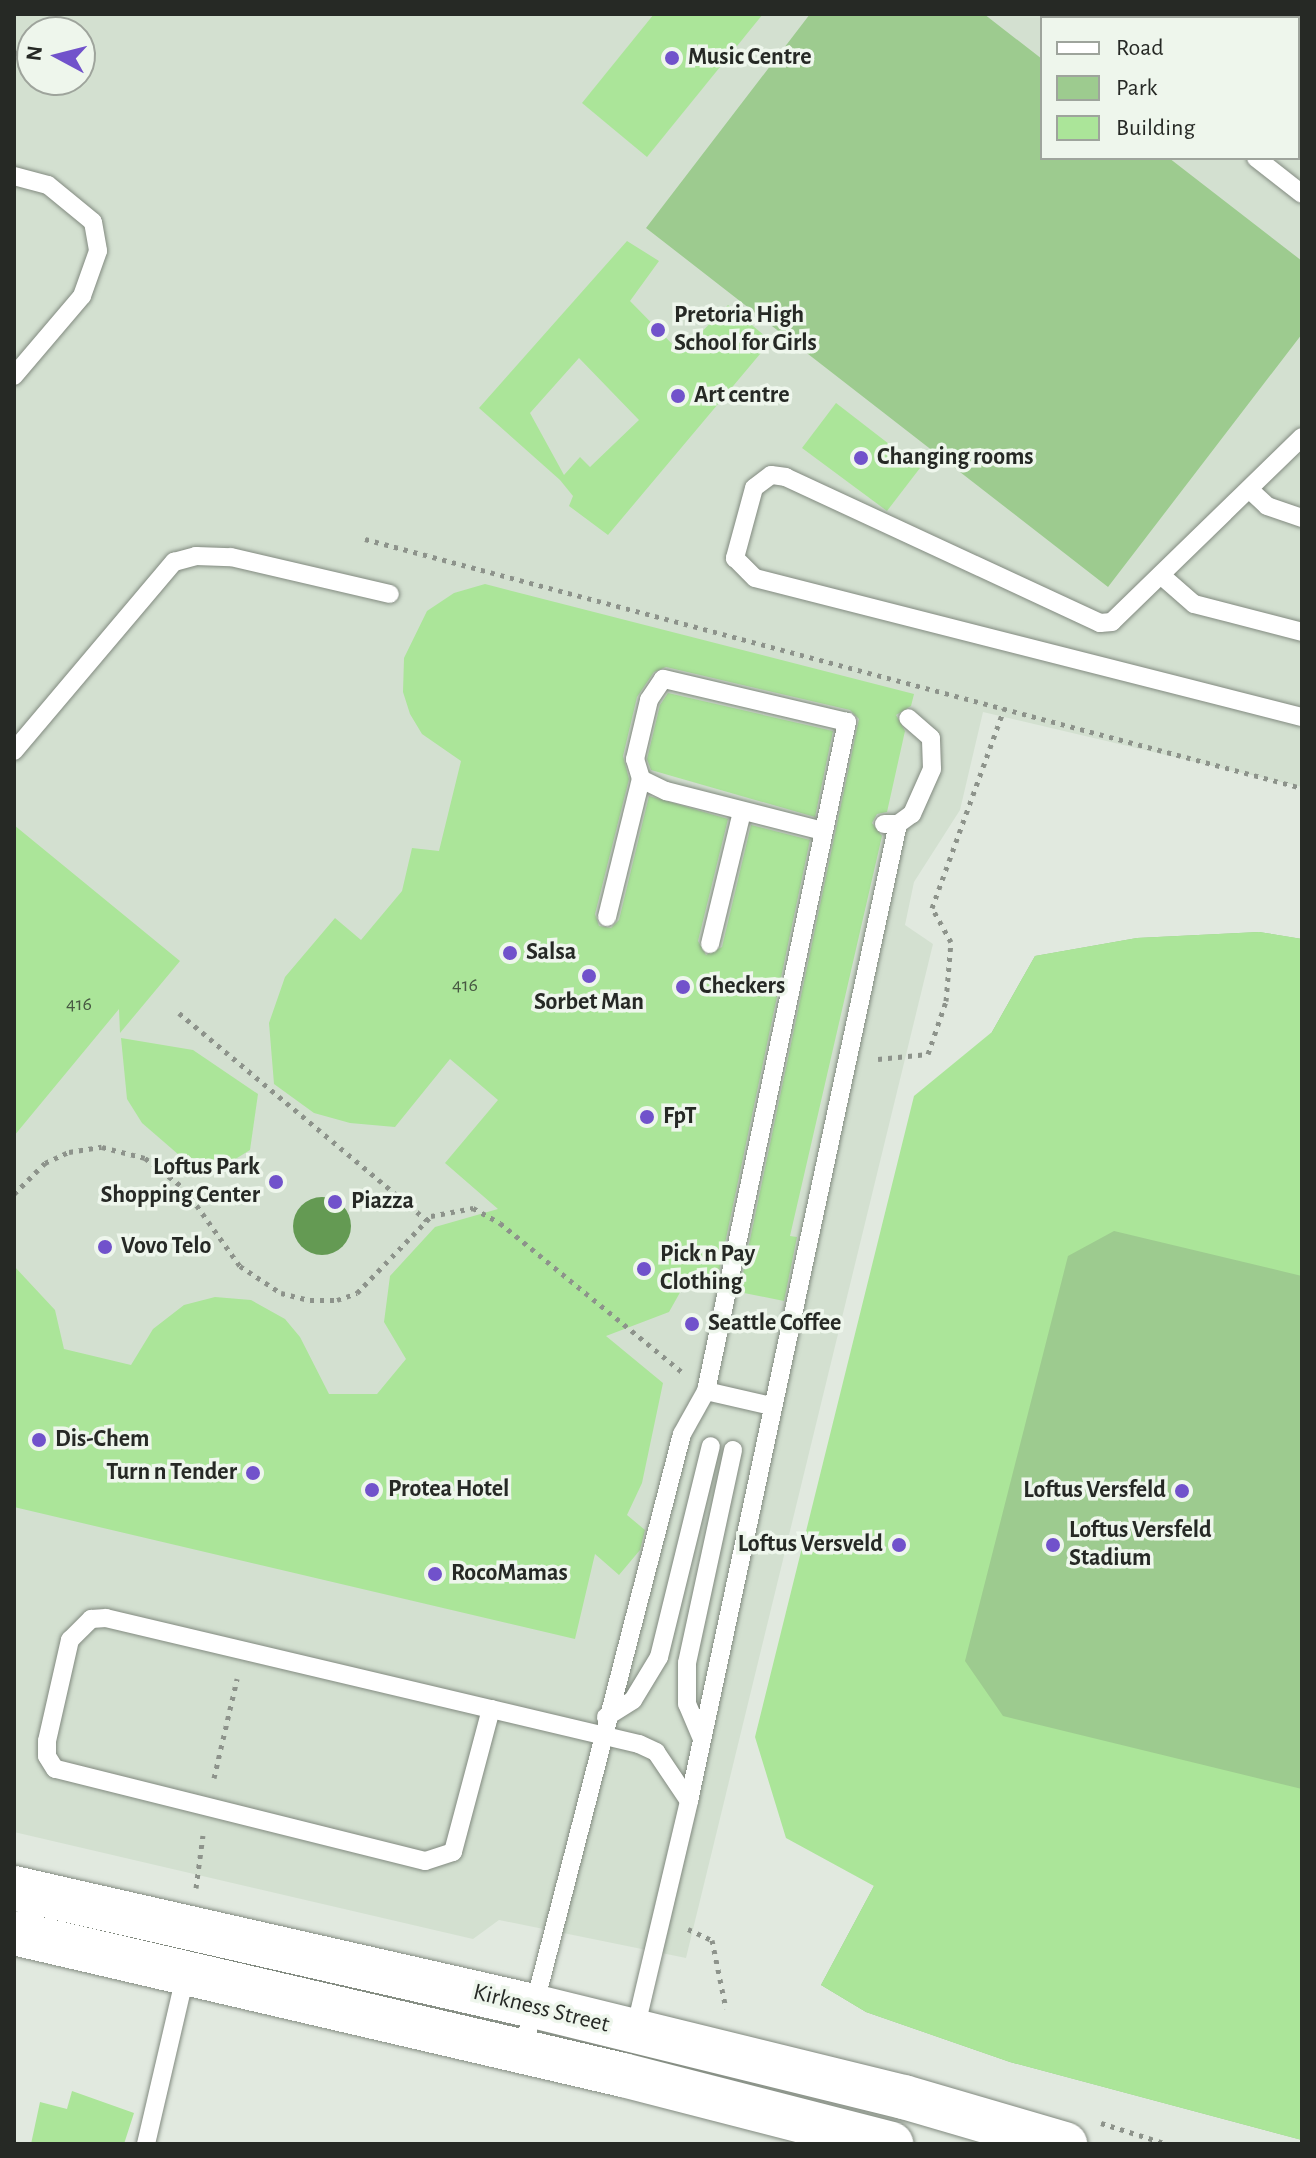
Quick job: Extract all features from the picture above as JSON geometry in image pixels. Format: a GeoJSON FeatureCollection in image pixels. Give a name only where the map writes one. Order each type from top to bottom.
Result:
{"type":"FeatureCollection","features":[{"type":"Feature","properties":{"kind":"street","name":"Kirkness Street"},"geometry":{"type":"LineString","coordinates":[[14,1888],[533,2006],[904,2097],[1065,2144]]}},
{"type":"Feature","properties":{"kind":"street","name":"Kirkness Street"},"geometry":{"type":"LineString","coordinates":[[14,1933],[185,1976],[623,2075],[891,2144]]}},
{"type":"Feature","properties":{"kind":"lane"},"geometry":{"type":"LineString","coordinates":[[1259,160],[1302,194]]}},
{"type":"Feature","properties":{"kind":"lane"},"geometry":{"type":"LineString","coordinates":[[14,176],[48,185],[93,222],[98,251],[82,296],[14,376]]}},
{"type":"Feature","properties":{"kind":"lane"},"geometry":{"type":"LineString","coordinates":[[1302,437],[1121,618],[1100,623],[799,482],[771,475],[754,488],[735,558],[755,578],[1302,717]]}},
{"type":"Feature","properties":{"kind":"lane"},"geometry":{"type":"LineString","coordinates":[[1250,490],[1267,506],[1302,518]]}},
{"type":"Feature","properties":{"kind":"lane"},"geometry":{"type":"LineString","coordinates":[[14,751],[174,562],[196,556],[231,557],[390,594]]}},
{"type":"Feature","properties":{"kind":"lane"},"geometry":{"type":"LineString","coordinates":[[1163,577],[1194,604],[1302,632]]}},
{"type":"Feature","properties":{"kind":"lane"},"geometry":{"type":"LineString","coordinates":[[522,2053],[601,1736],[682,1434],[706,1391],[847,722],[663,679],[649,700],[635,759],[641,779],[607,917]]}},
{"type":"Feature","properties":{"kind":"lane"},"geometry":{"type":"LineString","coordinates":[[623,2075],[689,1801],[845,1062],[891,824],[920,803],[932,769],[931,738],[908,718]]}},
{"type":"Feature","properties":{"kind":"lane"},"geometry":{"type":"LineString","coordinates":[[641,779],[742,812],[823,831]]}},
{"type":"Feature","properties":{"kind":"lane"},"geometry":{"type":"LineString","coordinates":[[710,944],[742,812]]}},
{"type":"Feature","properties":{"kind":"lane"},"geometry":{"type":"LineString","coordinates":[[706,1391],[771,1406]]}},
{"type":"Feature","properties":{"kind":"lane"},"geometry":{"type":"LineString","coordinates":[[606,1717],[633,1700],[659,1657],[711,1446]]}},
{"type":"Feature","properties":{"kind":"lane"},"geometry":{"type":"LineString","coordinates":[[702,1739],[687,1704],[687,1663],[733,1450]]}},
{"type":"Feature","properties":{"kind":"lane"},"geometry":{"type":"LineString","coordinates":[[491,1709],[461,1839],[440,1860],[207,1809],[55,1769],[47,1756],[53,1712],[70,1640],[91,1619],[491,1709],[656,1752],[689,1801]]}},
{"type":"Feature","properties":{"kind":"lane"},"geometry":{"type":"LineString","coordinates":[[146,2144],[185,1976]]}},
{"type":"Feature","properties":{"kind":"path"},"geometry":{"type":"LineString","coordinates":[[365,539],[1302,788]]}},
{"type":"Feature","properties":{"kind":"path"},"geometry":{"type":"LineString","coordinates":[[845,1062],[928,1054],[946,1001],[951,942],[932,908],[1004,709]]}},
{"type":"Feature","properties":{"kind":"path"},"geometry":{"type":"LineString","coordinates":[[179,1013],[427,1220]]}},
{"type":"Feature","properties":{"kind":"path"},"geometry":{"type":"LineString","coordinates":[[14,1194],[45,1163],[69,1152],[102,1147],[145,1158],[185,1189],[240,1266],[281,1293],[310,1300],[337,1300],[357,1293],[427,1220],[459,1207],[487,1214],[706,1391]]}},
{"type":"Feature","properties":{"kind":"path"},"geometry":{"type":"LineString","coordinates":[[208,1932],[217,1902],[195,1887],[207,1809],[244,1651]]}},
{"type":"Feature","properties":{"kind":"shaded area"},"geometry":{"type":"Polygon","coordinates":[[[14,14],[1302,14],[1302,787],[983,712],[960,810],[914,882],[905,925],[933,944],[686,1958],[499,1920],[473,1939],[14,1832],[14,14]]]}},
{"type":"Feature","properties":{"kind":"shaded area"},"geometry":{"type":"Polygon","coordinates":[[[322,1197],[343,1205],[351,1226],[343,1247],[322,1255],[301,1247],[293,1226],[301,1205],[322,1197]]]}},
{"type":"Feature","properties":{"kind":"green space"},"geometry":{"type":"Polygon","coordinates":[[[810,14],[984,14],[1040,57],[1040,160],[1172,160],[1302,261],[1302,334],[1108,587],[646,228],[810,14]]]}},
{"type":"Feature","properties":{"kind":"green space"},"geometry":{"type":"Polygon","coordinates":[[[1150,14],[1302,14],[1302,148],[1300,16],[1150,14]]]}},
{"type":"Feature","properties":{"kind":"green space","name":"Loftus Versfeld Stadium"},"geometry":{"type":"Polygon","coordinates":[[[1259,932],[1302,939],[1302,2140],[1010,2062],[866,2012],[821,1985],[874,1886],[992,1032],[1035,956],[1137,938],[1259,932]]]}},
{"type":"Feature","properties":{"kind":"building","name":"Music Centre"},"geometry":{"type":"Polygon","coordinates":[[[654,14],[763,14],[647,157],[582,103],[654,14]]]}},
{"type":"Feature","properties":{"kind":"building","name":"Art centre"},"geometry":{"type":"Polygon","coordinates":[[[627,241],[659,261],[630,301],[681,353],[728,305],[771,341],[608,535],[569,506],[573,496],[560,480],[479,408],[627,241]],[[579,358],[530,413],[564,475],[580,457],[590,467],[639,420],[579,358]]]}},
{"type":"Feature","properties":{"kind":"building","name":"Changing rooms"},"geometry":{"type":"Polygon","coordinates":[[[836,403],[920,468],[887,511],[802,448],[836,403]]]}},
{"type":"Feature","properties":{"kind":"building"},"geometry":{"type":"Polygon","coordinates":[[[485,584],[914,694],[911,706],[896,715],[905,731],[887,812],[877,814],[872,823],[882,836],[790,1236],[797,1237],[784,1301],[739,1292],[859,719],[850,710],[666,667],[654,672],[637,697],[623,756],[629,779],[595,914],[599,926],[611,928],[619,920],[649,796],[728,819],[698,941],[706,955],[722,947],[751,825],[810,840],[716,1286],[687,1280],[669,1312],[606,1336],[663,1383],[642,1483],[627,1515],[645,1530],[640,1550],[619,1575],[595,1554],[575,1639],[14,1507],[14,1266],[55,1310],[64,1349],[131,1365],[153,1329],[184,1305],[215,1297],[251,1300],[285,1319],[300,1337],[329,1394],[377,1394],[406,1359],[384,1322],[390,1276],[435,1227],[498,1209],[445,1163],[498,1100],[450,1059],[395,1127],[350,1123],[314,1113],[274,1084],[269,1023],[285,977],[335,918],[361,940],[402,891],[412,848],[439,851],[461,761],[422,734],[410,714],[403,692],[404,658],[427,611],[454,593],[485,584]]]}},
{"type":"Feature","properties":{"kind":"building"},"geometry":{"type":"Polygon","coordinates":[[[668,693],[833,731],[815,817],[651,770],[647,759],[660,705],[668,693]]]}},
{"type":"Feature","properties":{"kind":"building"},"geometry":{"type":"Polygon","coordinates":[[[14,825],[180,961],[120,1033],[119,1009],[14,1136],[14,825]]]}},
{"type":"Feature","properties":{"kind":"building","name":"Loftus Versfeld Stadium"},"geometry":{"type":"Polygon","coordinates":[[[1259,932],[1302,939],[1302,1276],[1114,1231],[1068,1256],[965,1661],[1003,1716],[1302,1789],[1302,2140],[1010,2062],[866,2012],[821,1985],[874,1886],[786,1838],[755,1737],[914,1096],[992,1032],[1035,956],[1137,938],[1259,932]]]}},
{"type":"Feature","properties":{"kind":"building"},"geometry":{"type":"Polygon","coordinates":[[[121,1038],[193,1050],[258,1094],[250,1150],[224,1166],[179,1155],[142,1123],[127,1099],[121,1038]]]}},
{"type":"Feature","properties":{"kind":"building"},"geometry":{"type":"Polygon","coordinates":[[[72,2091],[134,2113],[124,2144],[31,2144],[40,2102],[67,2109],[72,2091]]]}},
{"type":"Feature","properties":{"kind":"place","name":"Music Centre"},"geometry":{"type":"Point","coordinates":[672,58]}},
{"type":"Feature","properties":{"kind":"place","name":"Pretoria High School for Girls"},"geometry":{"type":"Point","coordinates":[658,330]}},
{"type":"Feature","properties":{"kind":"place","name":"Art centre"},"geometry":{"type":"Point","coordinates":[678,396]}},
{"type":"Feature","properties":{"kind":"place","name":"Changing rooms"},"geometry":{"type":"Point","coordinates":[861,458]}},
{"type":"Feature","properties":{"kind":"place","name":"Salsa"},"geometry":{"type":"Point","coordinates":[510,953]}},
{"type":"Feature","properties":{"kind":"place","name":"Sorbet Man"},"geometry":{"type":"Point","coordinates":[589,976]}},
{"type":"Feature","properties":{"kind":"place","name":"Checkers"},"geometry":{"type":"Point","coordinates":[683,987]}},
{"type":"Feature","properties":{"kind":"place","name":"FpT"},"geometry":{"type":"Point","coordinates":[647,1117]}},
{"type":"Feature","properties":{"kind":"place","name":"Loftus Park Shopping Center"},"geometry":{"type":"Point","coordinates":[276,1182]}},
{"type":"Feature","properties":{"kind":"place","name":"Piazza"},"geometry":{"type":"Point","coordinates":[335,1202]}},
{"type":"Feature","properties":{"kind":"place","name":"Vovo Telo"},"geometry":{"type":"Point","coordinates":[105,1247]}},
{"type":"Feature","properties":{"kind":"place","name":"Pick n Pay Clothing"},"geometry":{"type":"Point","coordinates":[644,1269]}},
{"type":"Feature","properties":{"kind":"place","name":"Seattle Coffee"},"geometry":{"type":"Point","coordinates":[692,1324]}},
{"type":"Feature","properties":{"kind":"place","name":"Dis-Chem"},"geometry":{"type":"Point","coordinates":[39,1440]}},
{"type":"Feature","properties":{"kind":"place","name":"Turn n Tender"},"geometry":{"type":"Point","coordinates":[253,1473]}},
{"type":"Feature","properties":{"kind":"place","name":"Protea Hotel"},"geometry":{"type":"Point","coordinates":[372,1490]}},
{"type":"Feature","properties":{"kind":"place","name":"Loftus Versfeld"},"geometry":{"type":"Point","coordinates":[1182,1491]}},
{"type":"Feature","properties":{"kind":"place","name":"Loftus Versveld"},"geometry":{"type":"Point","coordinates":[899,1545]}},
{"type":"Feature","properties":{"kind":"place","name":"Loftus Versfeld Stadium"},"geometry":{"type":"Point","coordinates":[1053,1545]}},
{"type":"Feature","properties":{"kind":"place","name":"RocoMamas"},"geometry":{"type":"Point","coordinates":[435,1574]}}]}
